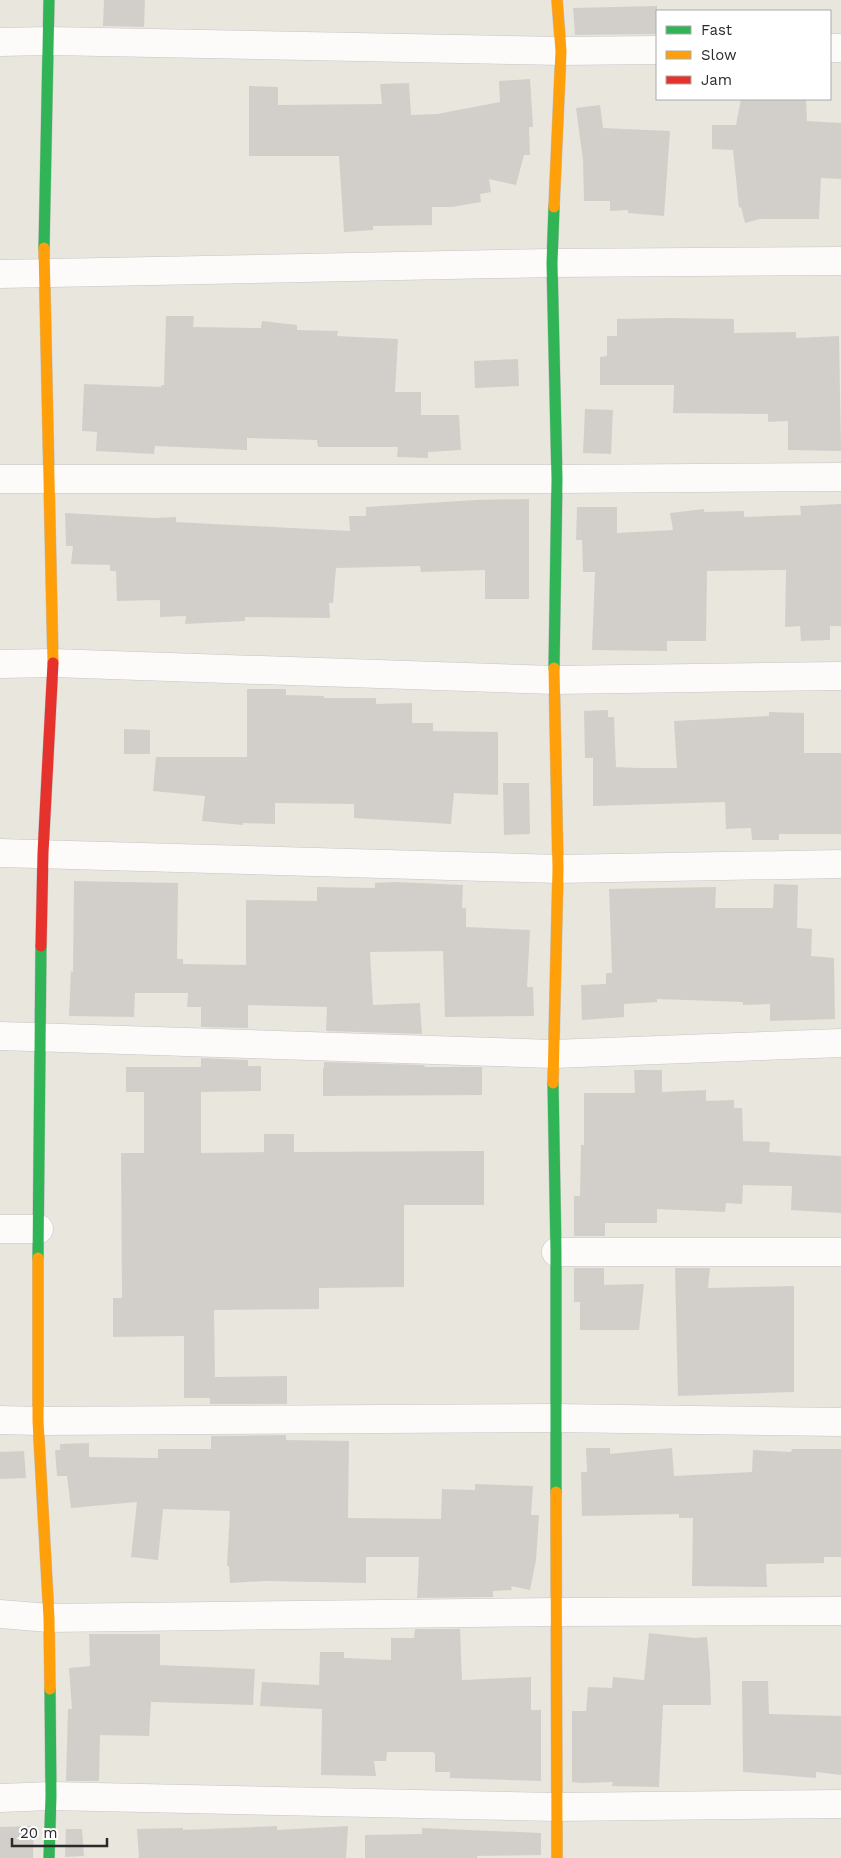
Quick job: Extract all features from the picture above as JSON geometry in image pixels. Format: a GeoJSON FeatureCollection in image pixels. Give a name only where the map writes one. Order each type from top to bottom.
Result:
{"type":"FeatureCollection","features":[{"type":"Feature","properties":{"kind":"street"},"geometry":{"type":"LineString","coordinates":[[49,0],[50,41],[43,274],[52,663],[43,853],[39,1037],[38,1421],[49,1618],[51,1796],[49,1858]]}},
{"type":"Feature","properties":{"kind":"street"},"geometry":{"type":"LineString","coordinates":[[557,0],[561,52],[552,263],[557,479],[554,680],[558,869],[553,1054],[556,1252],[557,1858]]}},
{"type":"Feature","properties":{"kind":"street"},"geometry":{"type":"LineString","coordinates":[[0,42],[50,41],[561,52],[656,50]]}},
{"type":"Feature","properties":{"kind":"street"},"geometry":{"type":"LineString","coordinates":[[0,274],[552,263],[841,261]]}},
{"type":"Feature","properties":{"kind":"street"},"geometry":{"type":"LineString","coordinates":[[0,479],[841,478]]}},
{"type":"Feature","properties":{"kind":"street"},"geometry":{"type":"LineString","coordinates":[[0,664],[52,663],[554,680],[841,676]]}},
{"type":"Feature","properties":{"kind":"street"},"geometry":{"type":"LineString","coordinates":[[0,853],[558,869],[841,864]]}},
{"type":"Feature","properties":{"kind":"street"},"geometry":{"type":"LineString","coordinates":[[0,1036],[553,1054],[841,1043]]}},
{"type":"Feature","properties":{"kind":"street"},"geometry":{"type":"LineString","coordinates":[[0,1229],[39,1229]]}},
{"type":"Feature","properties":{"kind":"street"},"geometry":{"type":"LineString","coordinates":[[556,1252],[841,1252]]}},
{"type":"Feature","properties":{"kind":"street"},"geometry":{"type":"LineString","coordinates":[[0,1420],[555,1418],[841,1422]]}},
{"type":"Feature","properties":{"kind":"street"},"geometry":{"type":"LineString","coordinates":[[0,1614],[49,1618],[557,1612],[841,1611]]}},
{"type":"Feature","properties":{"kind":"street"},"geometry":{"type":"LineString","coordinates":[[0,1798],[51,1796],[556,1807],[841,1804]]}},
{"type":"Feature","properties":{"kind":"building"},"geometry":{"type":"Polygon","coordinates":[[[104,0],[145,0],[144,27],[103,26],[104,0]]]}},
{"type":"Feature","properties":{"kind":"building"},"geometry":{"type":"Polygon","coordinates":[[[657,6],[656,34],[575,35],[573,8],[657,6]]]}},
{"type":"Feature","properties":{"kind":"building"},"geometry":{"type":"Polygon","coordinates":[[[530,79],[533,127],[529,127],[530,155],[524,155],[516,185],[489,179],[491,192],[480,194],[481,202],[452,207],[432,207],[432,225],[373,226],[373,230],[344,232],[339,156],[249,156],[249,86],[278,87],[278,105],[382,104],[380,84],[409,83],[411,115],[437,114],[500,102],[499,81],[530,79]]]}},
{"type":"Feature","properties":{"kind":"building"},"geometry":{"type":"Polygon","coordinates":[[[741,100],[806,100],[807,121],[841,123],[841,179],[821,178],[819,219],[760,219],[745,223],[741,207],[739,208],[733,150],[712,149],[712,125],[736,125],[741,100]]]}},
{"type":"Feature","properties":{"kind":"building"},"geometry":{"type":"Polygon","coordinates":[[[600,105],[603,128],[670,131],[664,216],[628,213],[628,210],[610,211],[610,201],[584,201],[583,160],[576,108],[600,105]]]}},
{"type":"Feature","properties":{"kind":"building"},"geometry":{"type":"Polygon","coordinates":[[[166,316],[194,316],[193,327],[261,328],[262,321],[297,325],[297,330],[338,331],[337,336],[398,339],[395,392],[421,392],[421,415],[459,415],[461,450],[428,452],[428,458],[397,457],[398,447],[318,447],[317,440],[247,438],[247,450],[155,446],[154,454],[96,451],[97,432],[82,431],[84,384],[161,387],[161,385],[164,385],[166,316]]]}},
{"type":"Feature","properties":{"kind":"building"},"geometry":{"type":"Polygon","coordinates":[[[617,319],[734,319],[734,333],[796,332],[796,338],[839,336],[841,451],[788,450],[788,421],[768,422],[768,414],[673,413],[674,385],[600,385],[600,357],[607,356],[607,336],[617,336],[617,319]]]}},
{"type":"Feature","properties":{"kind":"building"},"geometry":{"type":"Polygon","coordinates":[[[518,359],[519,386],[475,388],[474,361],[518,359]]]}},
{"type":"Feature","properties":{"kind":"building"},"geometry":{"type":"Polygon","coordinates":[[[585,409],[613,410],[611,454],[583,453],[585,409]]]}},
{"type":"Feature","properties":{"kind":"building"},"geometry":{"type":"Polygon","coordinates":[[[529,499],[529,599],[485,599],[485,570],[421,572],[420,566],[336,568],[333,603],[329,603],[330,618],[245,617],[245,621],[185,624],[186,616],[160,617],[160,600],[117,601],[116,571],[110,571],[110,565],[71,564],[73,546],[66,546],[65,513],[154,518],[176,517],[176,522],[350,531],[349,516],[366,516],[366,507],[476,500],[529,499]]]}},
{"type":"Feature","properties":{"kind":"building"},"geometry":{"type":"Polygon","coordinates":[[[841,504],[841,626],[830,626],[830,640],[801,641],[800,626],[785,627],[786,570],[707,571],[706,641],[667,641],[667,651],[592,650],[595,572],[583,572],[582,540],[576,540],[577,507],[617,507],[617,533],[673,530],[670,513],[704,509],[704,512],[744,511],[744,517],[801,515],[800,506],[841,504]]]}},
{"type":"Feature","properties":{"kind":"building"},"geometry":{"type":"Polygon","coordinates":[[[247,689],[286,689],[286,695],[324,696],[324,698],[376,698],[376,704],[412,703],[412,723],[433,723],[433,731],[498,732],[498,795],[454,793],[451,824],[354,818],[354,804],[275,803],[275,824],[243,823],[243,825],[202,821],[205,796],[153,791],[156,757],[247,757],[247,689]]]}},
{"type":"Feature","properties":{"kind":"building"},"geometry":{"type":"Polygon","coordinates":[[[608,710],[608,717],[614,717],[616,767],[639,768],[677,768],[674,721],[769,716],[769,712],[804,713],[804,753],[841,753],[841,834],[779,834],[779,840],[752,840],[751,828],[726,829],[725,802],[593,806],[593,758],[585,758],[584,711],[608,710]]]}},
{"type":"Feature","properties":{"kind":"building"},"geometry":{"type":"Polygon","coordinates":[[[124,729],[150,730],[150,754],[124,754],[124,729]]]}},
{"type":"Feature","properties":{"kind":"building"},"geometry":{"type":"Polygon","coordinates":[[[503,783],[529,783],[530,834],[504,835],[503,783]]]}},
{"type":"Feature","properties":{"kind":"building"},"geometry":{"type":"Polygon","coordinates":[[[74,881],[178,883],[177,959],[183,959],[183,964],[246,965],[246,900],[317,901],[317,887],[375,888],[375,883],[395,882],[463,885],[462,908],[466,908],[466,927],[530,930],[527,987],[533,987],[534,1016],[445,1017],[443,951],[370,952],[373,1005],[420,1003],[422,1034],[326,1031],[327,1007],[248,1005],[248,1028],[201,1027],[201,1007],[187,1007],[188,993],[135,993],[134,1017],[69,1016],[71,971],[73,972],[74,881]]]}},
{"type":"Feature","properties":{"kind":"building"},"geometry":{"type":"Polygon","coordinates":[[[774,884],[798,885],[797,928],[812,929],[811,956],[834,958],[835,1019],[770,1021],[770,1004],[743,1005],[743,1002],[657,999],[657,1002],[624,1004],[624,1017],[582,1020],[581,985],[606,984],[606,973],[612,973],[609,889],[716,887],[715,908],[773,908],[774,884]]]}},
{"type":"Feature","properties":{"kind":"building"},"geometry":{"type":"Polygon","coordinates":[[[201,1058],[248,1060],[248,1066],[261,1066],[261,1091],[201,1092],[201,1153],[264,1152],[264,1134],[294,1134],[294,1152],[484,1151],[484,1205],[404,1205],[404,1287],[319,1288],[319,1309],[214,1310],[215,1377],[287,1376],[287,1404],[210,1404],[210,1398],[184,1398],[184,1336],[113,1337],[113,1298],[122,1298],[121,1153],[144,1153],[144,1092],[126,1092],[126,1067],[201,1067],[201,1058]]]}},
{"type":"Feature","properties":{"kind":"building"},"geometry":{"type":"Polygon","coordinates":[[[324,1062],[424,1065],[425,1067],[482,1067],[482,1095],[323,1096],[324,1062]]]}},
{"type":"Feature","properties":{"kind":"building"},"geometry":{"type":"Polygon","coordinates":[[[634,1070],[662,1070],[662,1092],[706,1090],[706,1101],[734,1100],[734,1108],[742,1108],[743,1141],[770,1142],[769,1152],[841,1156],[841,1213],[791,1210],[792,1186],[743,1185],[742,1204],[726,1203],[725,1212],[657,1209],[657,1223],[605,1223],[605,1236],[574,1236],[574,1196],[580,1196],[581,1145],[584,1145],[584,1093],[635,1093],[634,1070]]]}},
{"type":"Feature","properties":{"kind":"building"},"geometry":{"type":"Polygon","coordinates":[[[574,1268],[604,1268],[604,1285],[644,1284],[639,1330],[580,1330],[580,1302],[574,1302],[574,1268]]]}},
{"type":"Feature","properties":{"kind":"building"},"geometry":{"type":"Polygon","coordinates":[[[675,1268],[710,1268],[708,1288],[794,1286],[794,1392],[678,1396],[675,1268]]]}},
{"type":"Feature","properties":{"kind":"building"},"geometry":{"type":"Polygon","coordinates":[[[286,1435],[286,1440],[349,1441],[348,1518],[441,1519],[442,1489],[475,1490],[475,1484],[533,1486],[531,1515],[539,1515],[536,1560],[530,1590],[511,1586],[512,1590],[493,1591],[493,1597],[417,1598],[419,1557],[366,1557],[366,1583],[267,1581],[230,1583],[229,1566],[227,1566],[230,1511],[163,1509],[158,1560],[131,1557],[137,1502],[71,1508],[67,1476],[57,1476],[55,1450],[60,1450],[60,1444],[89,1443],[89,1457],[158,1458],[158,1449],[211,1449],[211,1436],[286,1435]]]}},
{"type":"Feature","properties":{"kind":"building"},"geometry":{"type":"Polygon","coordinates":[[[586,1448],[610,1448],[610,1454],[672,1448],[674,1476],[752,1472],[753,1450],[791,1452],[792,1449],[841,1449],[841,1557],[824,1557],[824,1563],[766,1564],[767,1587],[692,1586],[693,1518],[679,1518],[679,1514],[582,1516],[581,1472],[587,1472],[586,1448]]]}},
{"type":"Feature","properties":{"kind":"building"},"geometry":{"type":"Polygon","coordinates":[[[24,1451],[26,1478],[0,1479],[0,1452],[24,1451]]]}},
{"type":"Feature","properties":{"kind":"building"},"geometry":{"type":"Polygon","coordinates":[[[415,1629],[460,1629],[462,1680],[531,1677],[531,1710],[541,1710],[541,1781],[450,1778],[450,1772],[435,1772],[435,1754],[433,1752],[387,1752],[386,1761],[374,1761],[376,1776],[321,1775],[322,1709],[260,1706],[262,1682],[319,1685],[320,1652],[344,1652],[344,1658],[391,1660],[391,1638],[414,1638],[415,1629]]]}},
{"type":"Feature","properties":{"kind":"building"},"geometry":{"type":"Polygon","coordinates":[[[649,1633],[694,1638],[707,1637],[711,1705],[663,1705],[659,1787],[612,1786],[613,1782],[572,1782],[572,1711],[586,1711],[588,1687],[612,1688],[613,1677],[644,1680],[649,1633]]]}},
{"type":"Feature","properties":{"kind":"building"},"geometry":{"type":"Polygon","coordinates":[[[89,1634],[160,1634],[160,1665],[255,1669],[253,1705],[151,1702],[149,1736],[100,1735],[99,1781],[66,1781],[68,1709],[72,1709],[69,1668],[90,1666],[89,1634]]]}},
{"type":"Feature","properties":{"kind":"building"},"geometry":{"type":"Polygon","coordinates":[[[742,1681],[768,1681],[769,1714],[841,1716],[841,1775],[816,1772],[816,1778],[743,1772],[742,1681]]]}},
{"type":"Feature","properties":{"kind":"building"},"geometry":{"type":"Polygon","coordinates":[[[34,1826],[33,1858],[0,1858],[0,1827],[34,1826]]]}},
{"type":"Feature","properties":{"kind":"building"},"geometry":{"type":"Polygon","coordinates":[[[277,1826],[277,1830],[348,1826],[346,1858],[139,1858],[137,1829],[183,1828],[183,1830],[277,1826]]]}},
{"type":"Feature","properties":{"kind":"building"},"geometry":{"type":"Polygon","coordinates":[[[422,1828],[541,1833],[541,1855],[477,1856],[477,1858],[365,1858],[365,1835],[422,1834],[422,1828]]]}},
{"type":"Feature","properties":{"kind":"building"},"geometry":{"type":"Polygon","coordinates":[[[66,1829],[82,1829],[84,1856],[65,1857],[66,1829]]]}},
{"type":"Feature","properties":{"kind":"traffic: fast"},"geometry":{"type":"LineString","coordinates":[[44,248],[49,0]]}},
{"type":"Feature","properties":{"kind":"traffic: fast"},"geometry":{"type":"LineString","coordinates":[[554,207],[552,263],[557,479],[554,668]]}},
{"type":"Feature","properties":{"kind":"traffic: fast"},"geometry":{"type":"LineString","coordinates":[[38,1258],[41,946]]}},
{"type":"Feature","properties":{"kind":"traffic: fast"},"geometry":{"type":"LineString","coordinates":[[553,1083],[556,1252],[556,1492]]}},
{"type":"Feature","properties":{"kind":"traffic: fast"},"geometry":{"type":"LineString","coordinates":[[49,1858],[51,1796],[50,1689]]}},
{"type":"Feature","properties":{"kind":"traffic: slow"},"geometry":{"type":"LineString","coordinates":[[554,207],[561,51],[557,0]]}},
{"type":"Feature","properties":{"kind":"traffic: slow"},"geometry":{"type":"LineString","coordinates":[[44,248],[53,663]]}},
{"type":"Feature","properties":{"kind":"traffic: slow"},"geometry":{"type":"LineString","coordinates":[[553,1083],[558,869],[554,668]]}},
{"type":"Feature","properties":{"kind":"traffic: slow"},"geometry":{"type":"LineString","coordinates":[[38,1258],[38,1421],[49,1618],[50,1689]]}},
{"type":"Feature","properties":{"kind":"traffic: slow"},"geometry":{"type":"LineString","coordinates":[[556,1492],[557,1858]]}},
{"type":"Feature","properties":{"kind":"traffic: jam"},"geometry":{"type":"LineString","coordinates":[[41,946],[43,853],[53,663]]}}]}
